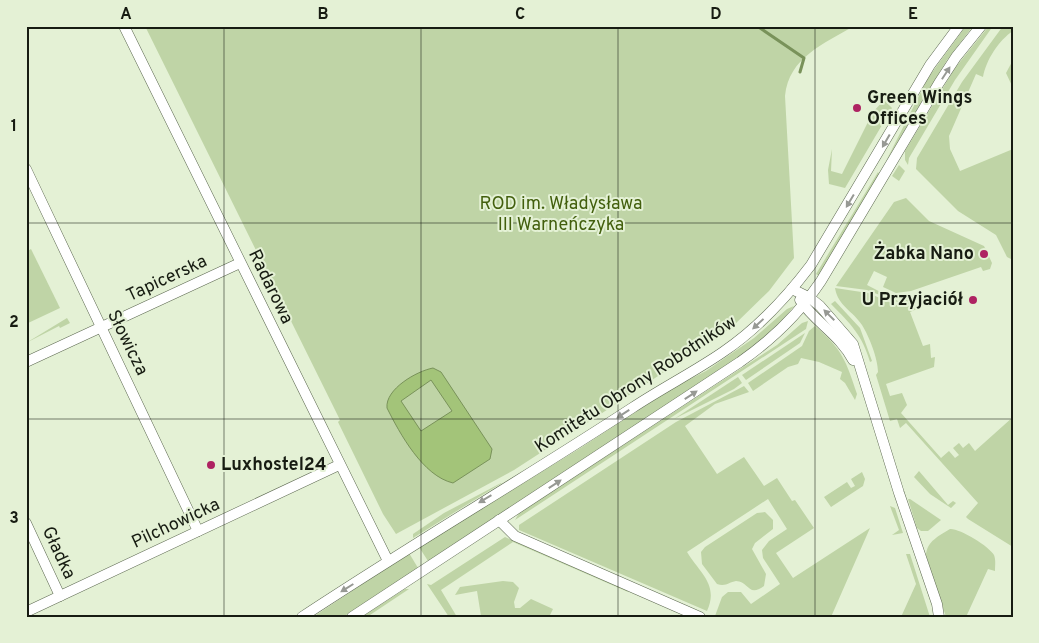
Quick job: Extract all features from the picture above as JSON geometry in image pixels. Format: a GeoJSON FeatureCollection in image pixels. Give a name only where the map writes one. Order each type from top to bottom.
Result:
{"type":"FeatureCollection","features":[{"type":"Feature","properties":{"kind":"street","name":"Radarowa"},"geometry":{"type":"LineString","coordinates":[[124,26],[388,561]]}},
{"type":"Feature","properties":{"kind":"street","name":"Komitetu Obrony Robotników"},"geometry":{"type":"LineString","coordinates":[[302,617],[668,384],[723,352],[756,326],[792,289],[825,244],[930,65],[959,26]]}},
{"type":"Feature","properties":{"kind":"street","name":"Komitetu Obrony Robotników"},"geometry":{"type":"LineString","coordinates":[[352,617],[765,345],[807,302],[939,83],[956,57],[982,26]]}},
{"type":"Feature","properties":{"kind":"street","name":"Słowicza"},"geometry":{"type":"LineString","coordinates":[[26,169],[198,531]]}},
{"type":"Feature","properties":{"kind":"street","name":"Tapicerska"},"geometry":{"type":"LineString","coordinates":[[26,362],[240,263]]}},
{"type":"Feature","properties":{"kind":"street"},"geometry":{"type":"LineString","coordinates":[[792,289],[836,322],[853,344],[939,617]]}},
{"type":"Feature","properties":{"kind":"street","name":"Pilchowicka"},"geometry":{"type":"LineString","coordinates":[[26,612],[339,465]]}},
{"type":"Feature","properties":{"kind":"street"},"geometry":{"type":"LineString","coordinates":[[499,520],[515,536],[700,617]]}},
{"type":"Feature","properties":{"kind":"street","name":"Gładka"},"geometry":{"type":"LineString","coordinates":[[26,523],[60,596]]}},
{"type":"Feature","properties":{"kind":"green space","name":"ROD im. Władysława III Warneńczyka"},"geometry":{"type":"Polygon","coordinates":[[[145,26],[854,26],[810,53],[793,71],[788,83],[785,96],[794,258],[769,291],[732,327],[572,433],[570,427],[566,429],[568,435],[514,470],[396,534],[383,514],[338,422],[340,420],[145,26]]]}},
{"type":"Feature","properties":{"kind":"green space"},"geometry":{"type":"Polygon","coordinates":[[[966,26],[973,26],[947,60],[886,161],[928,78],[966,26]]]}},
{"type":"Feature","properties":{"kind":"green space"},"geometry":{"type":"Polygon","coordinates":[[[989,26],[993,26],[955,80],[909,158],[908,165],[905,160],[905,151],[955,68],[989,26]]]}},
{"type":"Feature","properties":{"kind":"green space"},"geometry":{"type":"Polygon","coordinates":[[[1003,26],[1013,26],[1013,31],[994,51],[983,77],[976,74],[949,136],[950,149],[960,171],[1013,149],[1013,260],[1007,257],[996,235],[958,211],[916,169],[917,158],[962,82],[1003,26]]]}},
{"type":"Feature","properties":{"kind":"green space"},"geometry":{"type":"Polygon","coordinates":[[[1013,60],[1013,88],[1006,73],[1013,60]]]}},
{"type":"Feature","properties":{"kind":"green space"},"geometry":{"type":"Polygon","coordinates":[[[884,100],[892,108],[845,188],[829,184],[828,170],[832,149],[831,171],[842,174],[873,112],[884,100]]]}},
{"type":"Feature","properties":{"kind":"green space"},"geometry":{"type":"Polygon","coordinates":[[[899,165],[905,171],[899,181],[892,176],[899,165]]]}},
{"type":"Feature","properties":{"kind":"green space"},"geometry":{"type":"Polygon","coordinates":[[[878,172],[879,174],[819,276],[816,274],[878,172]]]}},
{"type":"Feature","properties":{"kind":"green space"},"geometry":{"type":"Polygon","coordinates":[[[906,198],[929,221],[984,246],[992,263],[990,269],[983,271],[981,267],[911,291],[896,293],[883,287],[887,277],[874,271],[867,285],[898,301],[910,299],[911,303],[905,305],[867,290],[836,286],[894,202],[906,198]]]}},
{"type":"Feature","properties":{"kind":"green space"},"geometry":{"type":"Polygon","coordinates":[[[31,249],[60,308],[26,324],[26,252],[31,249]]]}},
{"type":"Feature","properties":{"kind":"green space"},"geometry":{"type":"Polygon","coordinates":[[[835,288],[868,293],[901,307],[916,305],[917,309],[910,312],[923,346],[930,344],[931,358],[935,357],[934,367],[886,384],[890,396],[902,393],[907,405],[901,413],[941,458],[949,451],[955,458],[959,455],[953,448],[959,443],[963,448],[969,443],[975,451],[1013,417],[1013,547],[966,517],[978,503],[906,423],[900,428],[897,419],[890,421],[876,375],[878,367],[870,341],[862,325],[842,304],[835,288]]]}},
{"type":"Feature","properties":{"kind":"green space"},"geometry":{"type":"Polygon","coordinates":[[[835,301],[860,328],[872,361],[870,362],[855,330],[831,304],[835,301]]]}},
{"type":"Feature","properties":{"kind":"green space"},"geometry":{"type":"Polygon","coordinates":[[[794,306],[778,326],[744,354],[428,561],[419,547],[579,449],[674,387],[706,371],[754,338],[787,309],[794,306]]]}},
{"type":"Feature","properties":{"kind":"green space"},"geometry":{"type":"Polygon","coordinates":[[[67,318],[70,323],[60,328],[59,326],[26,343],[67,318]]]}},
{"type":"Feature","properties":{"kind":"green space"},"geometry":{"type":"Polygon","coordinates":[[[808,321],[806,329],[515,520],[519,513],[777,345],[802,323],[808,321]]]}},
{"type":"Feature","properties":{"kind":"green space"},"geometry":{"type":"Polygon","coordinates":[[[815,326],[838,349],[850,373],[857,394],[855,400],[845,383],[840,379],[842,372],[819,362],[801,358],[798,364],[788,367],[753,391],[748,383],[802,346],[809,331],[815,326]]]}},
{"type":"Feature","properties":{"kind":"green space"},"geometry":{"type":"Polygon","coordinates":[[[805,333],[800,343],[746,380],[742,375],[805,333]]]}},
{"type":"Feature","properties":{"kind":"green space"},"geometry":{"type":"Polygon","coordinates":[[[738,377],[742,383],[734,389],[674,419],[738,377]]]}},
{"type":"Feature","properties":{"kind":"green space"},"geometry":{"type":"Polygon","coordinates":[[[744,386],[749,392],[715,404],[685,426],[717,474],[744,457],[764,486],[777,478],[792,501],[795,500],[814,528],[776,553],[793,578],[870,528],[831,617],[715,616],[722,597],[728,592],[741,592],[751,604],[780,584],[763,558],[762,550],[769,541],[787,529],[768,499],[687,552],[709,586],[711,594],[707,611],[519,530],[519,525],[676,422],[744,386]]]}},
{"type":"Feature","properties":{"kind":"green space"},"geometry":{"type":"Polygon","coordinates":[[[919,471],[948,505],[953,501],[956,503],[951,508],[930,494],[914,477],[919,471]]]}},
{"type":"Feature","properties":{"kind":"green space"},"geometry":{"type":"Polygon","coordinates":[[[862,472],[865,479],[863,486],[831,507],[824,497],[847,482],[851,488],[855,486],[851,479],[862,472]]]}},
{"type":"Feature","properties":{"kind":"green space"},"geometry":{"type":"Polygon","coordinates":[[[501,483],[413,538],[413,534],[444,513],[501,483]]]}},
{"type":"Feature","properties":{"kind":"green space"},"geometry":{"type":"Polygon","coordinates":[[[908,499],[941,520],[928,531],[921,531],[917,528],[908,499]]]}},
{"type":"Feature","properties":{"kind":"green space"},"geometry":{"type":"Polygon","coordinates":[[[890,506],[895,508],[903,533],[892,535],[899,530],[890,506]]]}},
{"type":"Feature","properties":{"kind":"green space"},"geometry":{"type":"Polygon","coordinates":[[[765,512],[773,520],[773,529],[755,543],[752,549],[766,574],[764,586],[752,590],[744,583],[736,581],[723,585],[717,584],[702,564],[701,552],[705,547],[757,513],[765,512]]]}},
{"type":"Feature","properties":{"kind":"green space"},"geometry":{"type":"Polygon","coordinates":[[[950,529],[967,534],[991,551],[995,559],[995,571],[988,569],[966,617],[946,617],[926,555],[931,542],[950,529]]]}},
{"type":"Feature","properties":{"kind":"green space"},"geometry":{"type":"Polygon","coordinates":[[[505,537],[628,592],[513,542],[441,590],[457,617],[449,617],[427,584],[431,585],[505,537]]]}},
{"type":"Feature","properties":{"kind":"green space"},"geometry":{"type":"Polygon","coordinates":[[[409,553],[418,568],[343,617],[313,617],[409,553]]]}},
{"type":"Feature","properties":{"kind":"green space"},"geometry":{"type":"Polygon","coordinates":[[[906,554],[910,554],[930,617],[901,617],[916,584],[906,554]]]}},
{"type":"Feature","properties":{"kind":"green space"},"geometry":{"type":"Polygon","coordinates":[[[503,581],[513,582],[519,588],[514,602],[515,608],[520,608],[531,599],[553,609],[549,617],[481,616],[477,591],[455,595],[460,587],[503,581]]]}},
{"type":"Feature","properties":{"kind":"green space"},"geometry":{"type":"Polygon","coordinates":[[[405,589],[409,589],[367,617],[361,617],[405,589]]]}},
{"type":"Feature","properties":{"kind":"shaded area"},"geometry":{"type":"Polygon","coordinates":[[[433,368],[441,372],[492,449],[490,459],[453,483],[442,479],[422,463],[399,430],[387,408],[391,394],[396,388],[411,377],[433,368]],[[431,380],[401,401],[421,431],[452,411],[431,380]]]}},
{"type":"Feature","properties":{"kind":"waterway"},"geometry":{"type":"LineString","coordinates":[[757,26],[804,58],[800,72]]}},
{"type":"Feature","properties":{"kind":"place","name":"Green Wings Offices"},"geometry":{"type":"Point","coordinates":[857,108]}},
{"type":"Feature","properties":{"kind":"place","name":"Żabka Nano"},"geometry":{"type":"Point","coordinates":[984,254]}},
{"type":"Feature","properties":{"kind":"place","name":"U Przyjaciół"},"geometry":{"type":"Point","coordinates":[973,300]}},
{"type":"Feature","properties":{"kind":"place","name":"Luxhostel24"},"geometry":{"type":"Point","coordinates":[211,465]}}]}
